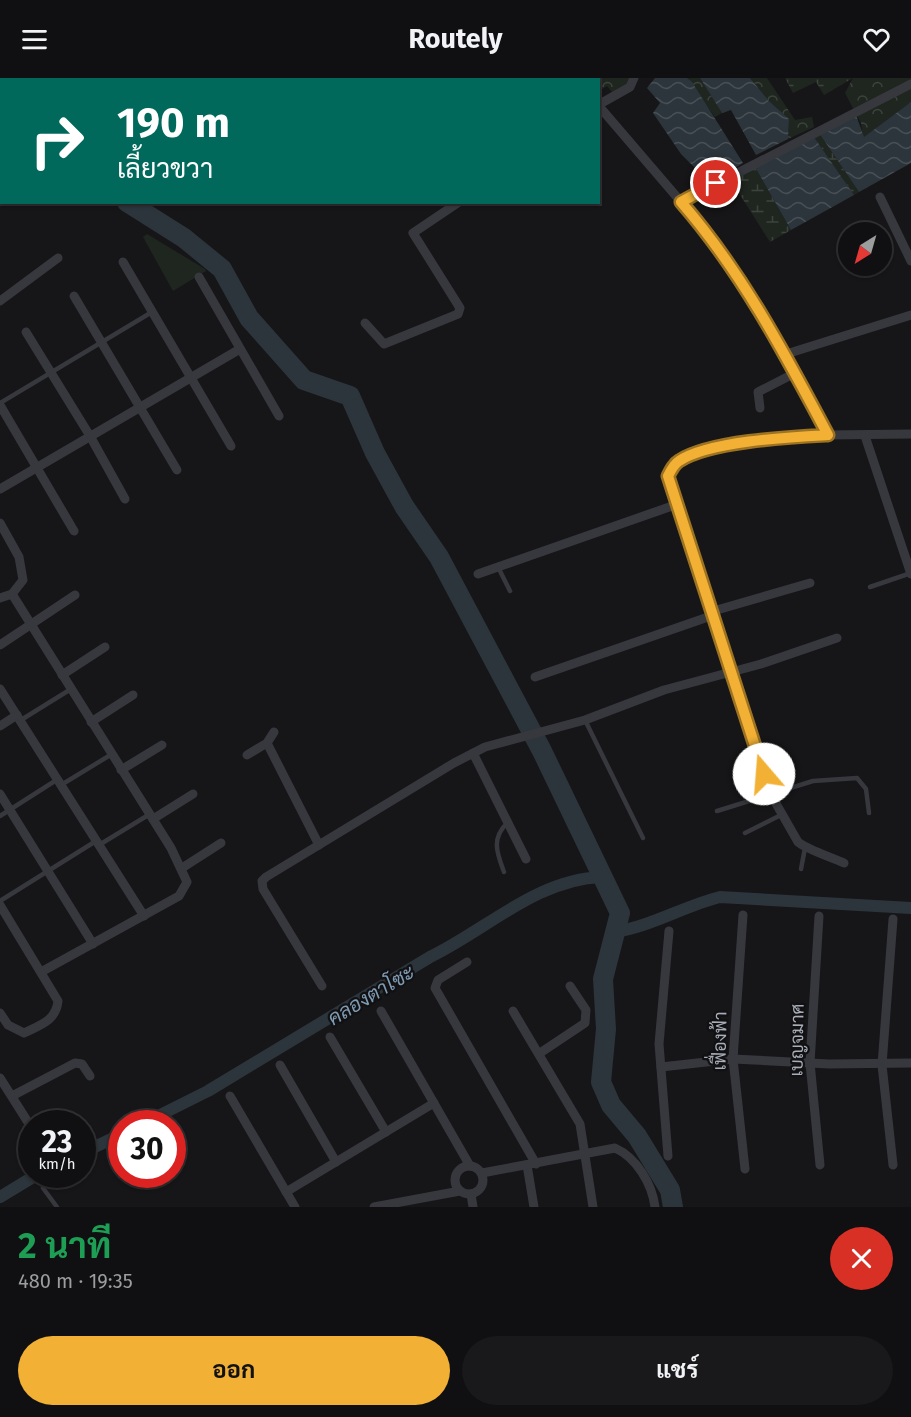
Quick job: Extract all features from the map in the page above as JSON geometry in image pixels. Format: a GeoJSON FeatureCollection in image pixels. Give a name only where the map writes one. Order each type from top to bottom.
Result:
{"type":"FeatureCollection","features":[{"type":"Feature","properties":{"kind":"street"},"geometry":{"type":"LineString","coordinates":[[600,104],[630,87],[634,78]]}},
{"type":"Feature","properties":{"kind":"street"},"geometry":{"type":"LineString","coordinates":[[681,202],[911,84]]}},
{"type":"Feature","properties":{"kind":"street"},"geometry":{"type":"LineString","coordinates":[[600,107],[706,231],[743,284],[828,435]]}},
{"type":"Feature","properties":{"kind":"street"},"geometry":{"type":"LineString","coordinates":[[880,197],[911,261]]}},
{"type":"Feature","properties":{"kind":"street"},"geometry":{"type":"LineString","coordinates":[[365,323],[384,344],[458,314],[460,308],[413,233],[456,204]]}},
{"type":"Feature","properties":{"kind":"street"},"geometry":{"type":"LineString","coordinates":[[0,301],[58,258]]}},
{"type":"Feature","properties":{"kind":"street"},"geometry":{"type":"LineString","coordinates":[[123,262],[231,446]]}},
{"type":"Feature","properties":{"kind":"street"},"geometry":{"type":"LineString","coordinates":[[199,278],[279,416]]}},
{"type":"Feature","properties":{"kind":"street"},"geometry":{"type":"LineString","coordinates":[[74,296],[177,470]]}},
{"type":"Feature","properties":{"kind":"street"},"geometry":{"type":"LineString","coordinates":[[783,355],[911,315]]}},
{"type":"Feature","properties":{"kind":"street"},"geometry":{"type":"LineString","coordinates":[[26,332],[126,499]]}},
{"type":"Feature","properties":{"kind":"street"},"geometry":{"type":"LineString","coordinates":[[0,489],[240,349]]}},
{"type":"Feature","properties":{"kind":"street"},"geometry":{"type":"LineString","coordinates":[[760,408],[757,395],[761,389],[795,373]]}},
{"type":"Feature","properties":{"kind":"street"},"geometry":{"type":"LineString","coordinates":[[0,404],[74,531]]}},
{"type":"Feature","properties":{"kind":"street"},"geometry":{"type":"LineString","coordinates":[[844,863],[814,849],[805,848],[798,842],[770,793],[675,505],[668,476],[677,462],[724,446],[793,437],[911,434]]}},
{"type":"Feature","properties":{"kind":"street"},"geometry":{"type":"LineString","coordinates":[[865,436],[911,573]]}},
{"type":"Feature","properties":{"kind":"street"},"geometry":{"type":"LineString","coordinates":[[478,574],[675,505]]}},
{"type":"Feature","properties":{"kind":"street"},"geometry":{"type":"LineString","coordinates":[[0,523],[19,557],[23,570],[23,580],[12,594],[0,598]]}},
{"type":"Feature","properties":{"kind":"street"},"geometry":{"type":"LineString","coordinates":[[535,677],[711,614],[810,583]]}},
{"type":"Feature","properties":{"kind":"street"},"geometry":{"type":"LineString","coordinates":[[12,594],[29,625],[182,868],[187,882],[185,890],[144,916],[42,972]]}},
{"type":"Feature","properties":{"kind":"street"},"geometry":{"type":"LineString","coordinates":[[0,645],[75,595]]}},
{"type":"Feature","properties":{"kind":"street"},"geometry":{"type":"LineString","coordinates":[[321,986],[263,890],[262,881],[473,753],[524,735],[585,720],[664,690],[761,664],[837,638]]}},
{"type":"Feature","properties":{"kind":"street"},"geometry":{"type":"LineString","coordinates":[[62,675],[105,647]]}},
{"type":"Feature","properties":{"kind":"street"},"geometry":{"type":"LineString","coordinates":[[0,689],[144,916]]}},
{"type":"Feature","properties":{"kind":"street"},"geometry":{"type":"LineString","coordinates":[[91,722],[134,695]]}},
{"type":"Feature","properties":{"kind":"street"},"geometry":{"type":"LineString","coordinates":[[0,726],[19,718]]}},
{"type":"Feature","properties":{"kind":"street"},"geometry":{"type":"LineString","coordinates":[[247,755],[267,743],[274,732]]}},
{"type":"Feature","properties":{"kind":"street"},"geometry":{"type":"LineString","coordinates":[[267,743],[320,845]]}},
{"type":"Feature","properties":{"kind":"street"},"geometry":{"type":"LineString","coordinates":[[122,770],[162,745]]}},
{"type":"Feature","properties":{"kind":"street"},"geometry":{"type":"LineString","coordinates":[[473,753],[526,859]]}},
{"type":"Feature","properties":{"kind":"street"},"geometry":{"type":"LineString","coordinates":[[0,794],[93,944]]}},
{"type":"Feature","properties":{"kind":"street"},"geometry":{"type":"LineString","coordinates":[[151,817],[193,794]]}},
{"type":"Feature","properties":{"kind":"street"},"geometry":{"type":"LineString","coordinates":[[182,868],[221,843]]}},
{"type":"Feature","properties":{"kind":"street"},"geometry":{"type":"LineString","coordinates":[[0,905],[58,1001],[56,1012],[50,1020],[24,1033],[8,1025],[0,1013]]}},
{"type":"Feature","properties":{"kind":"street","name":"เฟื่องฟ้า"},"geometry":{"type":"LineString","coordinates":[[743,915],[733,1059],[744,1168]]}},
{"type":"Feature","properties":{"kind":"street","name":"เบญจมาศ"},"geometry":{"type":"LineString","coordinates":[[819,916],[810,1063],[820,1166]]}},
{"type":"Feature","properties":{"kind":"street"},"geometry":{"type":"LineString","coordinates":[[893,919],[882,1065],[893,1165]]}},
{"type":"Feature","properties":{"kind":"street"},"geometry":{"type":"LineString","coordinates":[[668,1156],[659,1044],[669,931]]}},
{"type":"Feature","properties":{"kind":"street"},"geometry":{"type":"LineString","coordinates":[[467,962],[438,980],[435,988],[531,1164],[534,1207]]}},
{"type":"Feature","properties":{"kind":"street"},"geometry":{"type":"LineString","coordinates":[[540,1053],[585,1023],[586,1010],[570,986]]}},
{"type":"Feature","properties":{"kind":"street"},"geometry":{"type":"LineString","coordinates":[[381,1011],[470,1166],[482,1173],[615,1148],[626,1153],[652,1188],[655,1207]]}},
{"type":"Feature","properties":{"kind":"street"},"geometry":{"type":"LineString","coordinates":[[513,1011],[540,1053],[580,1124],[593,1207]]}},
{"type":"Feature","properties":{"kind":"street"},"geometry":{"type":"LineString","coordinates":[[330,1037],[386,1132]]}},
{"type":"Feature","properties":{"kind":"street"},"geometry":{"type":"LineString","coordinates":[[661,1067],[733,1059],[882,1065],[911,1062]]}},
{"type":"Feature","properties":{"kind":"street"},"geometry":{"type":"LineString","coordinates":[[12,1096],[75,1063],[82,1064],[90,1076]]}},
{"type":"Feature","properties":{"kind":"street"},"geometry":{"type":"LineString","coordinates":[[280,1065],[336,1162]]}},
{"type":"Feature","properties":{"kind":"street"},"geometry":{"type":"LineString","coordinates":[[0,1078],[21,1110]]}},
{"type":"Feature","properties":{"kind":"street"},"geometry":{"type":"LineString","coordinates":[[230,1096],[295,1207]]}},
{"type":"Feature","properties":{"kind":"street"},"geometry":{"type":"LineString","coordinates":[[286,1192],[434,1103]]}},
{"type":"Feature","properties":{"kind":"street"},"geometry":{"type":"LineString","coordinates":[[460,1191],[455,1182],[457,1172],[470,1166]]}},
{"type":"Feature","properties":{"kind":"street"},"geometry":{"type":"LineString","coordinates":[[374,1207],[414,1203],[460,1191],[471,1194],[482,1188],[482,1173]]}},
{"type":"Feature","properties":{"kind":"street"},"geometry":{"type":"LineString","coordinates":[[471,1194],[473,1207]]}},
{"type":"Feature","properties":{"kind":"lane"},"geometry":{"type":"LineString","coordinates":[[0,404],[152,312]]}},
{"type":"Feature","properties":{"kind":"lane"},"geometry":{"type":"LineString","coordinates":[[498,567],[510,591]]}},
{"type":"Feature","properties":{"kind":"lane"},"geometry":{"type":"LineString","coordinates":[[870,587],[911,573]]}},
{"type":"Feature","properties":{"kind":"lane"},"geometry":{"type":"LineString","coordinates":[[19,718],[71,689]]}},
{"type":"Feature","properties":{"kind":"lane"},"geometry":{"type":"LineString","coordinates":[[585,720],[643,838]]}},
{"type":"Feature","properties":{"kind":"lane"},"geometry":{"type":"LineString","coordinates":[[0,816],[112,754]]}},
{"type":"Feature","properties":{"kind":"lane"},"geometry":{"type":"LineString","coordinates":[[717,811],[813,781],[857,778],[866,789],[869,813]]}},
{"type":"Feature","properties":{"kind":"lane"},"geometry":{"type":"LineString","coordinates":[[745,834],[781,815]]}},
{"type":"Feature","properties":{"kind":"lane"},"geometry":{"type":"LineString","coordinates":[[0,901],[98,843],[151,817]]}},
{"type":"Feature","properties":{"kind":"lane"},"geometry":{"type":"LineString","coordinates":[[504,872],[496,843],[497,835],[507,822]]}},
{"type":"Feature","properties":{"kind":"lane"},"geometry":{"type":"LineString","coordinates":[[801,869],[805,848]]}},
{"type":"Feature","properties":{"kind":"lane"},"geometry":{"type":"LineString","coordinates":[[44,1188],[57,1207]]}},
{"type":"Feature","properties":{"kind":"green space"},"geometry":{"type":"Polygon","coordinates":[[[600,78],[637,78],[618,99],[607,86],[600,90],[600,78]]]}},
{"type":"Feature","properties":{"kind":"green space"},"geometry":{"type":"Polygon","coordinates":[[[687,78],[700,78],[722,113],[715,117],[687,78]]]}},
{"type":"Feature","properties":{"kind":"green space"},"geometry":{"type":"Polygon","coordinates":[[[750,78],[767,78],[795,120],[812,117],[814,127],[788,139],[789,119],[769,101],[750,78]]]}},
{"type":"Feature","properties":{"kind":"green space"},"geometry":{"type":"Polygon","coordinates":[[[785,78],[853,78],[824,95],[816,82],[793,93],[785,78]]]}},
{"type":"Feature","properties":{"kind":"green space"},"geometry":{"type":"Polygon","coordinates":[[[853,78],[911,78],[911,102],[863,138],[861,123],[845,93],[853,78]]]}},
{"type":"Feature","properties":{"kind":"green space"},"geometry":{"type":"Polygon","coordinates":[[[819,133],[859,192],[854,195],[814,137],[819,133]]]}},
{"type":"Feature","properties":{"kind":"green space"},"geometry":{"type":"Polygon","coordinates":[[[755,167],[791,230],[770,242],[730,179],[755,167]]]}},
{"type":"Feature","properties":{"kind":"green space"},"geometry":{"type":"Polygon","coordinates":[[[147,234],[206,271],[173,291],[143,237],[147,234]]]}},
{"type":"Feature","properties":{"kind":"water"},"geometry":{"type":"Polygon","coordinates":[[[655,78],[687,78],[692,82],[743,163],[717,179],[707,180],[681,154],[653,113],[660,103],[647,88],[655,78]]]}},
{"type":"Feature","properties":{"kind":"water"},"geometry":{"type":"Polygon","coordinates":[[[700,78],[750,78],[769,101],[789,119],[788,139],[756,155],[731,110],[722,113],[700,78]]]}},
{"type":"Feature","properties":{"kind":"water"},"geometry":{"type":"Polygon","coordinates":[[[911,102],[911,163],[859,192],[819,133],[856,115],[864,137],[911,102]]]}},
{"type":"Feature","properties":{"kind":"water"},"geometry":{"type":"Polygon","coordinates":[[[814,137],[854,195],[791,230],[755,167],[814,137]]]}},
{"type":"Feature","properties":{"kind":"waterway"},"geometry":{"type":"LineString","coordinates":[[130,204],[184,238],[222,269],[249,318],[304,380],[350,396],[375,453],[404,506],[439,557],[542,751],[620,913],[603,979],[606,1029],[601,1082],[611,1105],[637,1136],[670,1190],[673,1207]]}},
{"type":"Feature","properties":{"kind":"waterway","name":"คลองตาโซะ"},"geometry":{"type":"LineString","coordinates":[[170,1110],[208,1091],[534,896],[578,880],[602,877]]}},
{"type":"Feature","properties":{"kind":"waterway"},"geometry":{"type":"LineString","coordinates":[[614,932],[641,926],[720,897],[911,908]]}},
{"type":"Feature","properties":{"kind":"waterway","name":"คลองตาโซะ"},"geometry":{"type":"LineString","coordinates":[[96,1146],[108,1141]]}},
{"type":"Feature","properties":{"kind":"waterway","name":"คลองตาโซะ"},"geometry":{"type":"LineString","coordinates":[[0,1197],[18,1186]]}},
{"type":"Feature","properties":{"kind":"route"},"geometry":{"type":"LineString","coordinates":[[716,183],[681,202],[706,231],[743,284],[828,435],[724,446],[677,462],[668,476],[729,672],[764,774]]}}]}
